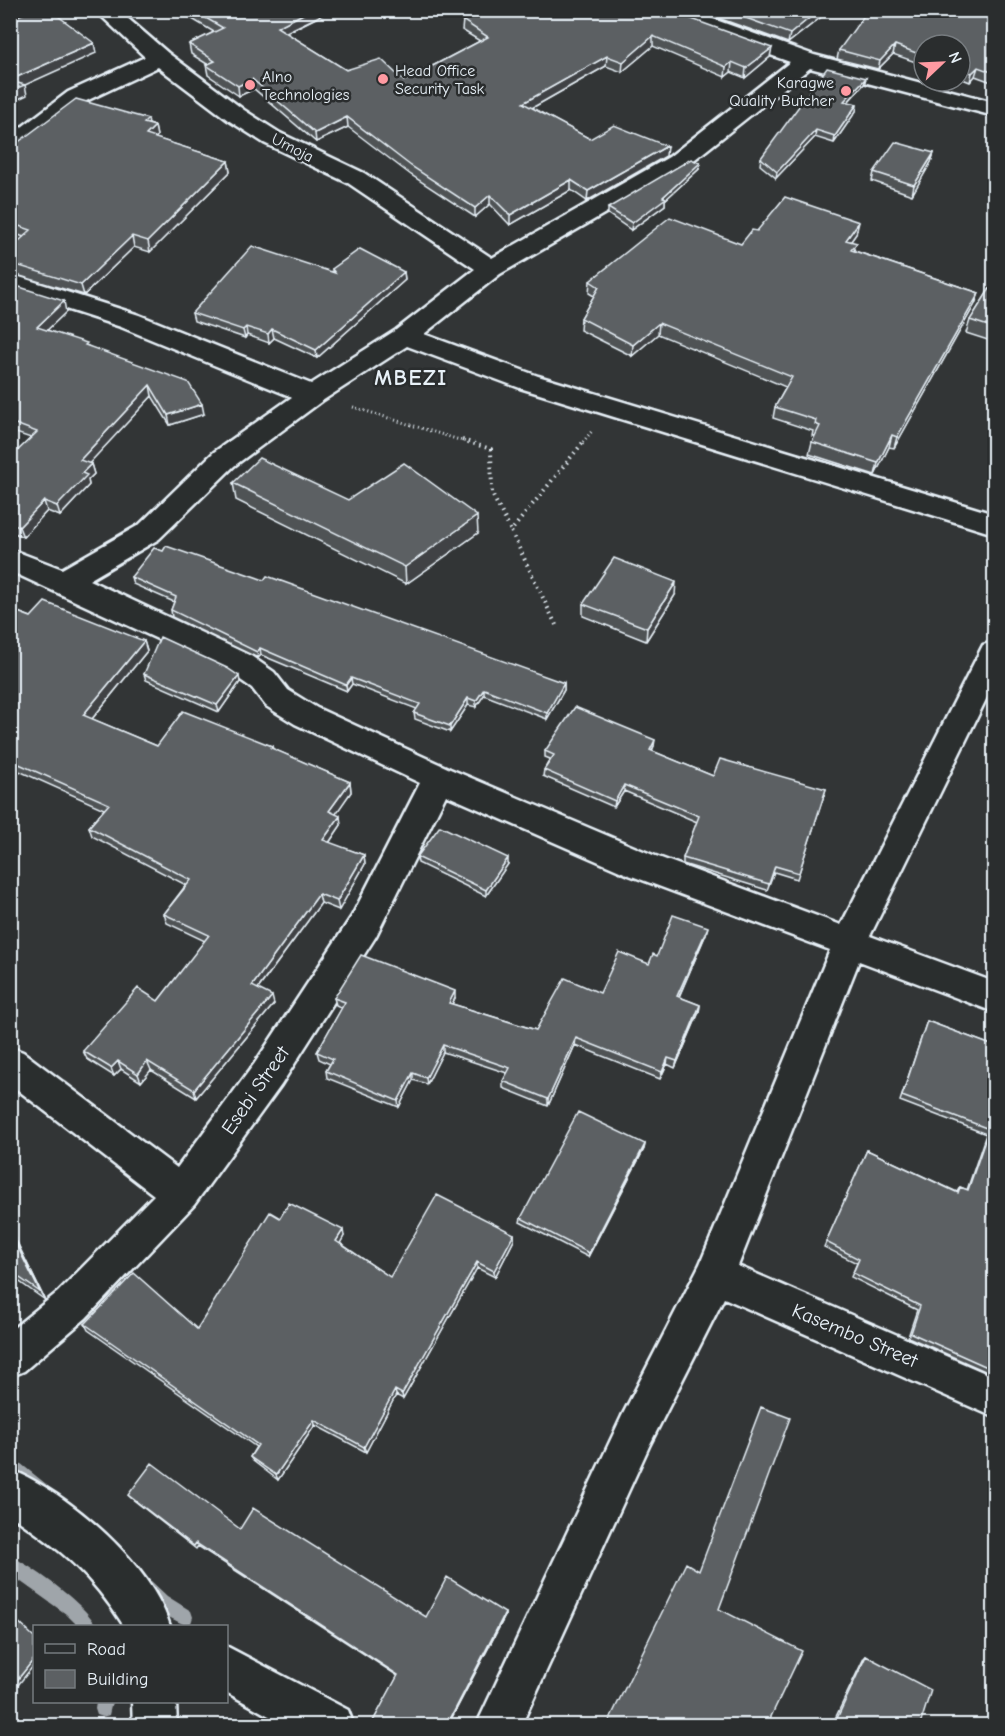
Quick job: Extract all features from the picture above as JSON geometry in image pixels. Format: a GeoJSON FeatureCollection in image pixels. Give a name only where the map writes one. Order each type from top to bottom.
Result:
{"type":"FeatureCollection","features":[{"type":"Feature","properties":{"kind":"street","name":"Umoja"},"geometry":{"type":"LineString","coordinates":[[105,10],[160,58],[236,115],[272,138],[356,178],[491,270]]}},
{"type":"Feature","properties":{"kind":"street"},"geometry":{"type":"LineString","coordinates":[[666,10],[806,60],[994,109]]}},
{"type":"Feature","properties":{"kind":"street"},"geometry":{"type":"LineString","coordinates":[[10,147],[76,97],[160,58]]}},
{"type":"Feature","properties":{"kind":"street"},"geometry":{"type":"LineString","coordinates":[[64,581],[149,532],[224,459],[313,395],[405,336],[491,270],[677,162],[806,60]]}},
{"type":"Feature","properties":{"kind":"street"},"geometry":{"type":"LineString","coordinates":[[10,282],[130,321],[313,395]]}},
{"type":"Feature","properties":{"kind":"street"},"geometry":{"type":"LineString","coordinates":[[405,336],[529,382],[994,524]]}},
{"type":"Feature","properties":{"kind":"street"},"geometry":{"type":"LineString","coordinates":[[10,559],[64,581],[240,664],[263,680],[278,698],[306,716],[439,778],[641,865],[994,997]]}},
{"type":"Feature","properties":{"kind":"street"},"geometry":{"type":"LineString","coordinates":[[498,1725],[636,1430],[715,1275],[850,942],[994,653]]}},
{"type":"Feature","properties":{"kind":"street","name":"Esebi Street"},"geometry":{"type":"LineString","coordinates":[[10,1358],[72,1305],[181,1194],[268,1074],[364,926],[439,778]]}},
{"type":"Feature","properties":{"kind":"street"},"geometry":{"type":"LineString","coordinates":[[10,1063],[181,1194]]}},
{"type":"Feature","properties":{"kind":"street","name":"Kasembo Street"},"geometry":{"type":"LineString","coordinates":[[715,1275],[994,1397]]}},
{"type":"Feature","properties":{"kind":"street"},"geometry":{"type":"LineString","coordinates":[[10,1490],[72,1531],[119,1579],[149,1625]]}},
{"type":"Feature","properties":{"kind":"street"},"geometry":{"type":"LineString","coordinates":[[228,1669],[332,1725]]}},
{"type":"Feature","properties":{"kind":"street"},"geometry":{"type":"LineString","coordinates":[[154,1703],[155,1725]]}},
{"type":"Feature","properties":{"kind":"path"},"geometry":{"type":"LineString","coordinates":[[313,395],[491,449],[492,494],[556,624]]}},
{"type":"Feature","properties":{"kind":"path"},"geometry":{"type":"LineString","coordinates":[[511,531],[612,408]]}},
{"type":"Feature","properties":{"kind":"building"},"geometry":{"type":"Polygon","coordinates":[[[32,10],[50,10],[94,43],[10,80],[10,19],[32,10]]]}},
{"type":"Feature","properties":{"kind":"building"},"geometry":{"type":"Polygon","coordinates":[[[192,10],[311,10],[277,27],[346,70],[381,59],[404,81],[488,37],[462,20],[471,16],[463,10],[540,10],[549,16],[555,10],[667,10],[772,48],[746,68],[732,62],[726,67],[653,36],[623,62],[607,56],[523,103],[590,139],[614,125],[667,146],[588,191],[571,180],[510,215],[490,195],[475,208],[411,166],[347,117],[315,133],[252,79],[238,86],[206,65],[215,61],[189,44],[223,28],[192,10]]]}},
{"type":"Feature","properties":{"kind":"building"},"geometry":{"type":"Polygon","coordinates":[[[724,10],[819,10],[790,34],[724,10]]]}},
{"type":"Feature","properties":{"kind":"building"},"geometry":{"type":"Polygon","coordinates":[[[868,10],[994,10],[994,73],[978,67],[972,73],[972,33],[912,33],[912,51],[895,45],[880,61],[839,50],[868,10]]]}},
{"type":"Feature","properties":{"kind":"building"},"geometry":{"type":"Polygon","coordinates":[[[827,68],[866,78],[844,101],[857,104],[835,136],[816,130],[777,172],[761,158],[827,68]]]}},
{"type":"Feature","properties":{"kind":"building"},"geometry":{"type":"Polygon","coordinates":[[[10,81],[25,85],[10,91],[10,81]]]}},
{"type":"Feature","properties":{"kind":"building"},"geometry":{"type":"Polygon","coordinates":[[[76,99],[148,119],[144,123],[155,126],[146,135],[228,161],[148,241],[132,236],[81,285],[10,263],[10,249],[31,230],[10,223],[10,144],[17,143],[76,99]]]}},
{"type":"Feature","properties":{"kind":"building"},"geometry":{"type":"Polygon","coordinates":[[[895,142],[934,153],[914,185],[874,172],[895,142]]]}},
{"type":"Feature","properties":{"kind":"building"},"geometry":{"type":"Polygon","coordinates":[[[691,159],[700,163],[663,197],[666,198],[632,223],[608,208],[691,159]]]}},
{"type":"Feature","properties":{"kind":"building"},"geometry":{"type":"Polygon","coordinates":[[[785,197],[859,222],[846,240],[857,243],[851,250],[979,293],[897,437],[892,435],[878,463],[812,442],[820,426],[815,424],[816,420],[775,407],[792,377],[659,323],[633,345],[581,318],[599,287],[590,281],[670,217],[741,244],[752,230],[757,231],[785,197]]]}},
{"type":"Feature","properties":{"kind":"building"},"geometry":{"type":"Polygon","coordinates":[[[252,246],[335,273],[332,269],[360,249],[404,272],[316,350],[272,329],[268,334],[246,327],[243,330],[192,313],[252,246]]]}},
{"type":"Feature","properties":{"kind":"building"},"geometry":{"type":"Polygon","coordinates":[[[994,282],[994,328],[970,320],[994,282]]]}},
{"type":"Feature","properties":{"kind":"building"},"geometry":{"type":"Polygon","coordinates":[[[10,284],[64,301],[37,327],[87,343],[85,345],[188,382],[202,404],[168,415],[150,385],[80,460],[91,464],[82,473],[87,475],[57,506],[44,501],[19,527],[10,523],[10,458],[37,432],[10,422],[10,284]]]}},
{"type":"Feature","properties":{"kind":"building"},"geometry":{"type":"Polygon","coordinates":[[[259,458],[348,500],[404,463],[477,516],[405,567],[233,483],[259,458]]]}},
{"type":"Feature","properties":{"kind":"building"},"geometry":{"type":"Polygon","coordinates":[[[166,546],[264,580],[267,576],[564,683],[547,713],[484,689],[476,701],[468,698],[450,726],[414,713],[420,704],[351,678],[346,685],[260,648],[257,652],[171,610],[176,597],[131,577],[154,548],[163,551],[166,546]]]}},
{"type":"Feature","properties":{"kind":"building"},"geometry":{"type":"Polygon","coordinates":[[[614,558],[676,582],[647,628],[583,604],[614,558]]]}},
{"type":"Feature","properties":{"kind":"building"},"geometry":{"type":"Polygon","coordinates":[[[45,602],[144,641],[83,715],[157,746],[183,711],[272,746],[271,748],[350,782],[329,811],[340,816],[323,840],[364,855],[337,901],[319,894],[252,986],[272,996],[194,1090],[147,1061],[138,1074],[118,1061],[111,1068],[83,1051],[138,988],[158,1001],[209,935],[164,914],[191,880],[89,827],[109,804],[10,760],[10,609],[31,617],[45,602]]]}},
{"type":"Feature","properties":{"kind":"building"},"geometry":{"type":"Polygon","coordinates":[[[160,637],[227,668],[239,676],[217,705],[144,674],[160,637]]]}},
{"type":"Feature","properties":{"kind":"building"},"geometry":{"type":"Polygon","coordinates":[[[575,707],[655,740],[650,750],[713,776],[720,759],[826,789],[799,873],[775,866],[769,884],[683,858],[699,816],[624,785],[615,801],[544,770],[554,755],[545,751],[575,707]]]}},
{"type":"Feature","properties":{"kind":"building"},"geometry":{"type":"Polygon","coordinates":[[[440,826],[508,858],[486,890],[417,857],[440,826]]]}},
{"type":"Feature","properties":{"kind":"building"},"geometry":{"type":"Polygon","coordinates":[[[673,915],[708,927],[677,996],[700,1005],[677,1061],[668,1058],[662,1072],[576,1038],[548,1099],[503,1081],[510,1068],[443,1045],[426,1078],[413,1073],[398,1101],[326,1071],[333,1059],[317,1052],[345,1002],[334,998],[361,955],[455,991],[449,1003],[536,1030],[565,978],[600,993],[619,952],[649,964],[653,954],[657,956],[673,915]]]}},
{"type":"Feature","properties":{"kind":"building"},"geometry":{"type":"Polygon","coordinates":[[[927,1021],[994,1046],[994,1370],[911,1333],[920,1306],[853,1273],[859,1259],[826,1242],[867,1150],[958,1193],[960,1187],[968,1190],[989,1129],[902,1096],[927,1021]]]}},
{"type":"Feature","properties":{"kind":"building"},"geometry":{"type":"Polygon","coordinates":[[[578,1112],[645,1144],[589,1253],[521,1218],[578,1112]]]}},
{"type":"Feature","properties":{"kind":"building"},"geometry":{"type":"Polygon","coordinates":[[[437,1195],[514,1234],[494,1271],[477,1262],[402,1394],[395,1390],[364,1447],[314,1420],[276,1475],[250,1457],[258,1445],[85,1324],[134,1273],[197,1329],[270,1212],[280,1218],[289,1203],[343,1230],[336,1241],[390,1277],[437,1195]]]}},
{"type":"Feature","properties":{"kind":"building"},"geometry":{"type":"Polygon","coordinates":[[[10,1232],[40,1292],[10,1271],[10,1232]]]}},
{"type":"Feature","properties":{"kind":"building"},"geometry":{"type":"Polygon","coordinates":[[[761,1407],[790,1418],[719,1609],[802,1651],[767,1725],[607,1725],[686,1563],[699,1571],[761,1407]]]}},
{"type":"Feature","properties":{"kind":"building"},"geometry":{"type":"Polygon","coordinates":[[[152,1463],[240,1529],[253,1508],[426,1617],[447,1577],[505,1613],[447,1725],[371,1725],[398,1675],[196,1543],[194,1546],[128,1495],[152,1463]]]}},
{"type":"Feature","properties":{"kind":"building"},"geometry":{"type":"Polygon","coordinates":[[[10,1614],[33,1636],[33,1660],[10,1689],[10,1614]]]}},
{"type":"Feature","properties":{"kind":"building"},"geometry":{"type":"Polygon","coordinates":[[[866,1656],[931,1690],[920,1725],[834,1725],[866,1656]]]}},
{"type":"Feature","properties":{"kind":"waterway"},"geometry":{"type":"LineString","coordinates":[[10,1462],[41,1489]]}},
{"type":"Feature","properties":{"kind":"waterway"},"geometry":{"type":"LineString","coordinates":[[10,1564],[72,1608],[87,1625]]}},
{"type":"Feature","properties":{"kind":"waterway"},"geometry":{"type":"LineString","coordinates":[[145,1587],[161,1602],[185,1617]]}},
{"type":"Feature","properties":{"kind":"waterway"},"geometry":{"type":"LineString","coordinates":[[103,1709],[104,1703]]}},
{"type":"Feature","properties":{"kind":"place","name":"Head Office Security Task"},"geometry":{"type":"Point","coordinates":[383,79]}},
{"type":"Feature","properties":{"kind":"place","name":"Alno Technologies"},"geometry":{"type":"Point","coordinates":[250,85]}},
{"type":"Feature","properties":{"kind":"place","name":"Karagwe Quality Butcher"},"geometry":{"type":"Point","coordinates":[846,91]}},
{"type":"Feature","properties":{"kind":"district","name":"MBEZI"},"geometry":{"type":"Point","coordinates":[411,377]}}]}
